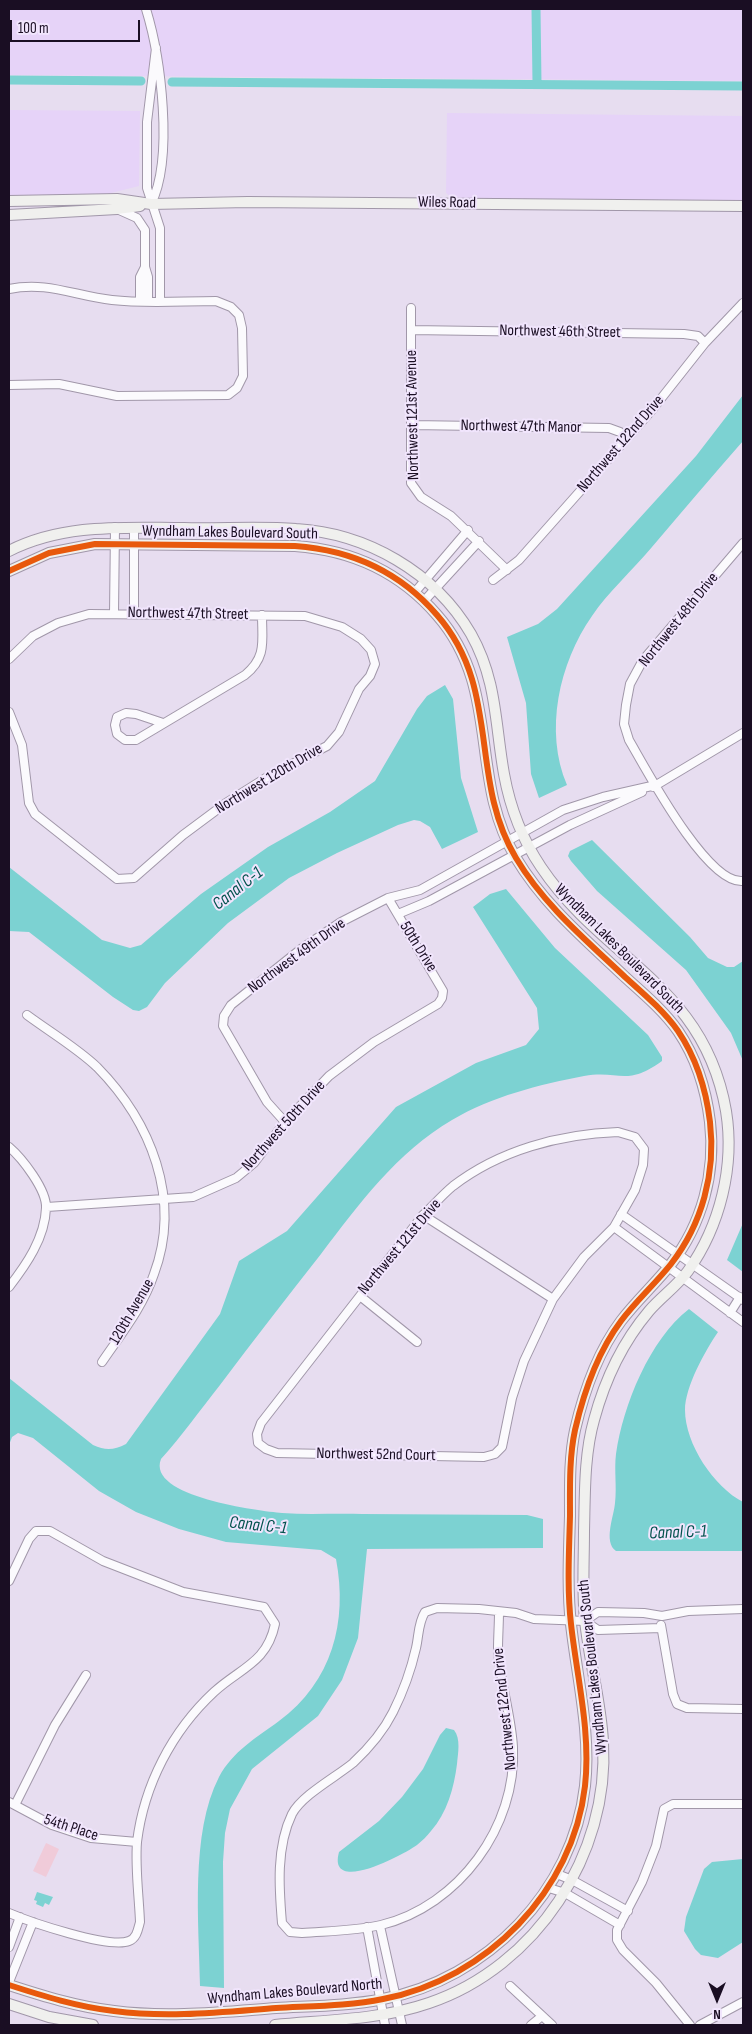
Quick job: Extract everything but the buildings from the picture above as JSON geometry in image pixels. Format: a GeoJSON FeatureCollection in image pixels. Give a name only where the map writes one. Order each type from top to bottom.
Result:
{"type":"FeatureCollection","features":[{"type":"Feature","properties":{"kind":"street"},"geometry":{"type":"LineString","coordinates":[[146,9],[156,48],[161,80],[163,125],[158,189],[151,204]]}},
{"type":"Feature","properties":{"kind":"street"},"geometry":{"type":"LineString","coordinates":[[156,48],[147,122],[147,188],[160,228],[160,301]]}},
{"type":"Feature","properties":{"kind":"street","name":"Wiles Road"},"geometry":{"type":"LineString","coordinates":[[9,201],[117,199],[151,204]]}},
{"type":"Feature","properties":{"kind":"street","name":"Wiles Road"},"geometry":{"type":"LineString","coordinates":[[9,215],[117,209],[151,204],[257,202],[743,206]]}},
{"type":"Feature","properties":{"kind":"street"},"geometry":{"type":"LineString","coordinates":[[117,209],[137,218],[143,226],[146,236],[144,267],[140,277],[140,301]]}},
{"type":"Feature","properties":{"kind":"street"},"geometry":{"type":"LineString","coordinates":[[144,267],[148,282],[148,301]]}},
{"type":"Feature","properties":{"kind":"street"},"geometry":{"type":"LineString","coordinates":[[148,282],[160,282]]}},
{"type":"Feature","properties":{"kind":"street"},"geometry":{"type":"LineString","coordinates":[[9,289],[37,286],[60,288],[90,297],[140,301],[216,301],[231,306],[239,315],[243,376],[237,388],[228,395],[212,396],[118,396],[59,384],[9,385]]}},
{"type":"Feature","properties":{"kind":"street","name":"Northwest 122nd Drive"},"geometry":{"type":"LineString","coordinates":[[493,580],[519,560],[626,437],[652,410],[705,343],[743,303]]}},
{"type":"Feature","properties":{"kind":"street","name":"Northwest 121st Avenue"},"geometry":{"type":"LineString","coordinates":[[411,308],[411,482],[415,490],[468,530],[507,570]]}},
{"type":"Feature","properties":{"kind":"street","name":"Northwest 46th Street"},"geometry":{"type":"LineString","coordinates":[[411,330],[684,334],[698,336],[705,343]]}},
{"type":"Feature","properties":{"kind":"street","name":"Northwest 47th Manor"},"geometry":{"type":"LineString","coordinates":[[412,425],[609,428],[620,432],[626,437]]}},
{"type":"Feature","properties":{"kind":"street"},"geometry":{"type":"LineString","coordinates":[[114,614],[115,527]]}},
{"type":"Feature","properties":{"kind":"street","name":"Wyndham Lakes Boulevard South"},"geometry":{"type":"LineString","coordinates":[[9,551],[27,542],[53,534],[85,529],[115,527],[295,529],[336,534],[368,545],[402,563],[426,579],[470,631],[486,666],[497,708],[505,779],[521,832],[529,848],[544,871],[574,907],[664,990],[682,1010],[699,1034],[710,1055],[720,1083],[727,1117],[727,1166],[722,1196],[716,1216],[693,1264],[682,1278],[651,1309],[625,1343],[605,1382],[592,1427],[584,1507],[583,1587],[585,1621],[604,1746],[597,1812],[592,1832],[572,1880]]}},
{"type":"Feature","properties":{"kind":"street"},"geometry":{"type":"LineString","coordinates":[[134,528],[134,614]]}},
{"type":"Feature","properties":{"kind":"street"},"geometry":{"type":"LineString","coordinates":[[415,592],[468,530]]}},
{"type":"Feature","properties":{"kind":"street"},"geometry":{"type":"LineString","coordinates":[[424,601],[479,541]]}},
{"type":"Feature","properties":{"kind":"street","name":"Northwest 48th Drive"},"geometry":{"type":"LineString","coordinates":[[743,543],[643,660],[630,684],[624,724],[629,740],[694,847],[727,877],[743,881]]}},
{"type":"Feature","properties":{"kind":"street","name":"Wyndham Lakes Boulevard South"},"geometry":{"type":"LineString","coordinates":[[9,571],[49,553],[79,546],[134,544],[320,548],[362,560],[396,578],[415,592],[440,617],[464,656],[476,686],[482,717],[489,784],[514,856],[543,896],[566,921],[652,1002],[676,1028],[700,1074],[710,1124],[712,1146],[706,1195],[697,1221],[678,1254],[622,1320],[603,1349],[582,1404],[571,1460],[571,1621],[585,1726],[587,1763],[580,1814],[557,1874],[549,1888]]}},
{"type":"Feature","properties":{"kind":"street","name":"Northwest 47th Street"},"geometry":{"type":"LineString","coordinates":[[9,659],[33,636],[58,623],[89,614],[305,616],[342,627],[361,639],[371,650]]}},
{"type":"Feature","properties":{"kind":"street"},"geometry":{"type":"LineString","coordinates":[[163,723],[126,713],[117,717],[115,726],[117,734],[125,740],[136,740],[245,675],[257,665],[262,646],[262,615]]}},
{"type":"Feature","properties":{"kind":"street","name":"Northwest 120th Drive"},"geometry":{"type":"LineString","coordinates":[[9,712],[22,745],[29,803],[35,814],[110,874],[117,879],[126,880],[134,878],[182,835],[226,803],[269,776],[309,758],[327,746],[339,732],[359,689],[370,676],[375,664],[371,650]]}},
{"type":"Feature","properties":{"kind":"street","name":"Northwest 49th Drive"},"geometry":{"type":"LineString","coordinates":[[398,914],[429,901],[570,824],[656,785],[743,733]]}},
{"type":"Feature","properties":{"kind":"street","name":"Northwest 49th Drive"},"geometry":{"type":"LineString","coordinates":[[285,1122],[267,1102],[222,1026],[224,1016],[232,1005],[301,948],[341,922],[388,898],[420,890],[563,810],[603,797],[656,785]]}},
{"type":"Feature","properties":{"kind":"street","name":"50th Drive"},"geometry":{"type":"LineString","coordinates":[[388,898],[437,977],[444,990],[442,998]]}},
{"type":"Feature","properties":{"kind":"street","name":"Northwest 50th Drive"},"geometry":{"type":"LineString","coordinates":[[47,1207],[193,1197],[236,1178],[254,1163],[285,1122],[329,1076],[374,1042],[438,1004],[442,998]]}},
{"type":"Feature","properties":{"kind":"street","name":"120th Avenue"},"geometry":{"type":"LineString","coordinates":[[27,1015],[95,1066],[129,1104],[152,1147],[164,1200],[164,1236],[155,1273],[143,1301],[102,1362]]}},
{"type":"Feature","properties":{"kind":"street","name":"Northwest 121st Drive"},"geometry":{"type":"LineString","coordinates":[[258,1443],[257,1434],[261,1423],[423,1215],[453,1186],[484,1166],[515,1152],[552,1140],[584,1133],[618,1132],[635,1137],[644,1149],[642,1166],[635,1190],[621,1214]]}},
{"type":"Feature","properties":{"kind":"street"},"geometry":{"type":"LineString","coordinates":[[9,1148],[28,1167],[47,1207],[38,1240],[25,1267],[9,1287]]}},
{"type":"Feature","properties":{"kind":"street"},"geometry":{"type":"LineString","coordinates":[[423,1215],[553,1299],[584,1257],[614,1227],[621,1214],[742,1299],[730,1313]]}},
{"type":"Feature","properties":{"kind":"street"},"geometry":{"type":"LineString","coordinates":[[614,1227],[743,1322]]}},
{"type":"Feature","properties":{"kind":"street"},"geometry":{"type":"LineString","coordinates":[[360,1296],[417,1342]]}},
{"type":"Feature","properties":{"kind":"street","name":"Northwest 52nd Court"},"geometry":{"type":"LineString","coordinates":[[258,1443],[266,1449],[277,1452],[484,1457],[495,1454],[503,1442],[512,1398],[524,1361],[553,1299]]}},
{"type":"Feature","properties":{"kind":"street"},"geometry":{"type":"LineString","coordinates":[[9,1581],[29,1539],[36,1531],[50,1531],[103,1561],[183,1592],[264,1607],[271,1615],[275,1624],[266,1648],[255,1662],[215,1691],[186,1721],[162,1760],[146,1802],[137,1842],[140,1922],[137,1933],[130,1941],[115,1943],[33,1922],[9,1912]]}},
{"type":"Feature","properties":{"kind":"street"},"geometry":{"type":"LineString","coordinates":[[402,2025],[380,1926],[302,1933],[290,1932],[282,1923],[281,1858],[286,1830],[293,1813],[308,1797],[354,1762],[377,1736],[393,1713],[408,1677],[416,1647],[419,1620],[425,1612],[437,1608],[516,1613],[534,1619],[585,1621],[598,1612],[644,1613],[662,1616],[688,1610],[743,1609]]}},
{"type":"Feature","properties":{"kind":"street","name":"Northwest 122nd Drive"},"geometry":{"type":"LineString","coordinates":[[380,1926],[425,1906],[452,1888],[476,1862],[494,1834],[506,1804],[513,1776],[513,1748],[498,1650],[499,1612]]}},
{"type":"Feature","properties":{"kind":"street"},"geometry":{"type":"LineString","coordinates":[[662,1616],[661,1628],[673,1694],[677,1704],[687,1708],[743,1709]]}},
{"type":"Feature","properties":{"kind":"street"},"geometry":{"type":"LineString","coordinates":[[585,1621],[598,1630],[661,1628]]}},
{"type":"Feature","properties":{"kind":"street"},"geometry":{"type":"LineString","coordinates":[[12,1803],[55,1725],[86,1675]]}},
{"type":"Feature","properties":{"kind":"street","name":"54th Place"},"geometry":{"type":"LineString","coordinates":[[12,1803],[52,1825],[91,1838],[137,1842]]}},
{"type":"Feature","properties":{"kind":"street"},"geometry":{"type":"LineString","coordinates":[[690,2025],[656,1983],[623,1950],[617,1940],[617,1930],[628,1911],[656,1846],[664,1809],[673,1804],[743,1804]]}},
{"type":"Feature","properties":{"kind":"street"},"geometry":{"type":"LineString","coordinates":[[557,1874],[572,1880],[628,1911]]}},
{"type":"Feature","properties":{"kind":"street","name":"Wyndham Lakes Boulevard North"},"geometry":{"type":"LineString","coordinates":[[275,2025],[384,2020],[399,2012],[448,1996],[497,1966],[534,1932],[566,1893],[572,1880]]}},
{"type":"Feature","properties":{"kind":"street"},"geometry":{"type":"LineString","coordinates":[[549,1888],[566,1893],[620,1925]]}},
{"type":"Feature","properties":{"kind":"street","name":"Wyndham Lakes Boulevard North"},"geometry":{"type":"LineString","coordinates":[[9,1984],[75,2005],[116,2012],[182,2015],[381,2000],[454,1975],[489,1951],[516,1927],[549,1888]]}},
{"type":"Feature","properties":{"kind":"street"},"geometry":{"type":"LineString","coordinates":[[9,1947],[20,1917]]}},
{"type":"Feature","properties":{"kind":"street"},"geometry":{"type":"LineString","coordinates":[[9,1984],[33,1922]]}},
{"type":"Feature","properties":{"kind":"street"},"geometry":{"type":"LineString","coordinates":[[367,1927],[384,2020]]}},
{"type":"Feature","properties":{"kind":"street"},"geometry":{"type":"LineString","coordinates":[[510,1986],[552,2025]]}},
{"type":"Feature","properties":{"kind":"street"},"geometry":{"type":"LineString","coordinates":[[700,2025],[743,2002]]}},
{"type":"Feature","properties":{"kind":"street"},"geometry":{"type":"LineString","coordinates":[[9,2004],[49,2017],[93,2025]]}},
{"type":"Feature","properties":{"kind":"street"},"geometry":{"type":"LineString","coordinates":[[531,2025],[542,2016]]}},
{"type":"Feature","properties":{"kind":"shaded area"},"geometry":{"type":"Polygon","coordinates":[[[9,9],[743,9],[743,81],[9,75],[9,9]]]}},
{"type":"Feature","properties":{"kind":"shaded area"},"geometry":{"type":"Polygon","coordinates":[[[9,110],[140,111],[139,186],[103,195],[9,195],[9,110]]]}},
{"type":"Feature","properties":{"kind":"shaded area"},"geometry":{"type":"Polygon","coordinates":[[[447,113],[743,116],[743,201],[452,198],[446,193],[447,113]]]}},
{"type":"Feature","properties":{"kind":"shaded area"},"geometry":{"type":"Polygon","coordinates":[[[46,1843],[59,1849],[46,1877],[33,1871],[46,1843]]]}},
{"type":"Feature","properties":{"kind":"water"},"geometry":{"type":"Polygon","coordinates":[[[743,395],[743,441],[645,556],[605,598],[581,635],[571,655],[558,698],[557,742],[560,764],[567,785],[539,798],[531,774],[526,703],[507,637],[538,624],[557,609],[696,456],[743,395]]]}},
{"type":"Feature","properties":{"kind":"water","name":"Canal C-1"},"geometry":{"type":"Polygon","coordinates":[[[445,685],[453,699],[461,778],[478,832],[442,849],[430,827],[414,820],[398,825],[337,853],[289,878],[228,923],[165,983],[147,1007],[139,1011],[133,1010],[113,997],[29,932],[9,931],[9,867],[102,940],[130,948],[141,945],[201,894],[268,847],[330,812],[375,781],[417,709],[427,696],[445,685]]]}},
{"type":"Feature","properties":{"kind":"water"},"geometry":{"type":"Polygon","coordinates":[[[592,840],[690,937],[708,958],[727,967],[734,967],[743,961],[743,1061],[731,1033],[686,970],[597,891],[571,861],[568,856],[570,851],[592,840]]]}},
{"type":"Feature","properties":{"kind":"water","name":"Canal C-1"},"geometry":{"type":"Polygon","coordinates":[[[506,889],[555,948],[648,1035],[662,1057],[662,1061],[650,1069],[631,1076],[584,1076],[550,1083],[500,1098],[483,1104],[452,1120],[414,1147],[380,1180],[350,1216],[184,1432],[161,1459],[161,1472],[170,1483],[208,1500],[270,1512],[302,1514],[527,1515],[543,1519],[543,1548],[367,1549],[358,1638],[342,1680],[318,1716],[252,1769],[230,1809],[225,1833],[223,1862],[224,1988],[200,1986],[198,1879],[204,1824],[210,1799],[219,1777],[231,1760],[238,1752],[297,1705],[312,1688],[323,1669],[332,1649],[340,1605],[336,1559],[321,1550],[226,1542],[179,1529],[136,1512],[99,1491],[33,1438],[18,1433],[12,1437],[9,1445],[9,1378],[93,1445],[110,1449],[126,1444],[220,1314],[239,1261],[287,1231],[396,1107],[476,1063],[526,1045],[539,1029],[537,1008],[473,907],[490,894],[506,889]]]}},
{"type":"Feature","properties":{"kind":"water"},"geometry":{"type":"Polygon","coordinates":[[[743,1223],[743,1272],[727,1260],[743,1223]]]}},
{"type":"Feature","properties":{"kind":"water","name":"Canal C-1"},"geometry":{"type":"Polygon","coordinates":[[[689,1309],[718,1332],[707,1349],[688,1391],[685,1410],[686,1423],[690,1437],[703,1463],[722,1486],[743,1502],[743,1551],[616,1551],[610,1542],[610,1528],[616,1497],[616,1454],[625,1415],[640,1374],[651,1355],[662,1337],[689,1309]]]}},
{"type":"Feature","properties":{"kind":"water"},"geometry":{"type":"Polygon","coordinates":[[[446,1728],[454,1730],[456,1734],[458,1755],[452,1791],[437,1824],[428,1835],[410,1850],[369,1868],[344,1871],[338,1865],[339,1852],[379,1821],[402,1797],[423,1769],[440,1735],[446,1728]]]}},
{"type":"Feature","properties":{"kind":"water"},"geometry":{"type":"Polygon","coordinates":[[[743,1859],[743,1942],[718,1958],[701,1955],[684,1931],[686,1917],[704,1869],[712,1862],[743,1859]]]}},
{"type":"Feature","properties":{"kind":"water"},"geometry":{"type":"Polygon","coordinates":[[[37,1892],[53,1897],[49,1905],[45,1903],[43,1907],[36,1904],[37,1901],[34,1900],[37,1892]]]}},
{"type":"Feature","properties":{"kind":"waterway"},"geometry":{"type":"LineString","coordinates":[[536,9],[537,83]]}},
{"type":"Feature","properties":{"kind":"waterway"},"geometry":{"type":"LineString","coordinates":[[9,80],[141,81]]}},
{"type":"Feature","properties":{"kind":"waterway"},"geometry":{"type":"LineString","coordinates":[[172,82],[743,86]]}},
{"type":"Feature","properties":{"kind":"cycle path"},"geometry":{"type":"LineString","coordinates":[[9,571],[49,553],[95,544],[295,546],[316,548],[355,558],[391,575],[407,587],[437,615],[457,643],[470,673],[478,703],[493,797],[501,828],[516,858],[539,891],[553,907],[653,1003],[678,1031],[690,1052],[703,1086],[710,1122],[711,1141],[708,1179],[699,1215],[682,1249],[627,1314],[605,1346],[587,1387],[573,1441],[570,1484],[569,1584],[571,1624],[585,1725],[585,1786],[577,1824],[563,1861],[543,1894],[518,1924],[489,1951],[457,1972],[421,1988],[383,1999],[357,2003],[195,2014],[154,2014],[101,2009],[74,2004],[9,1985]]}}]}
